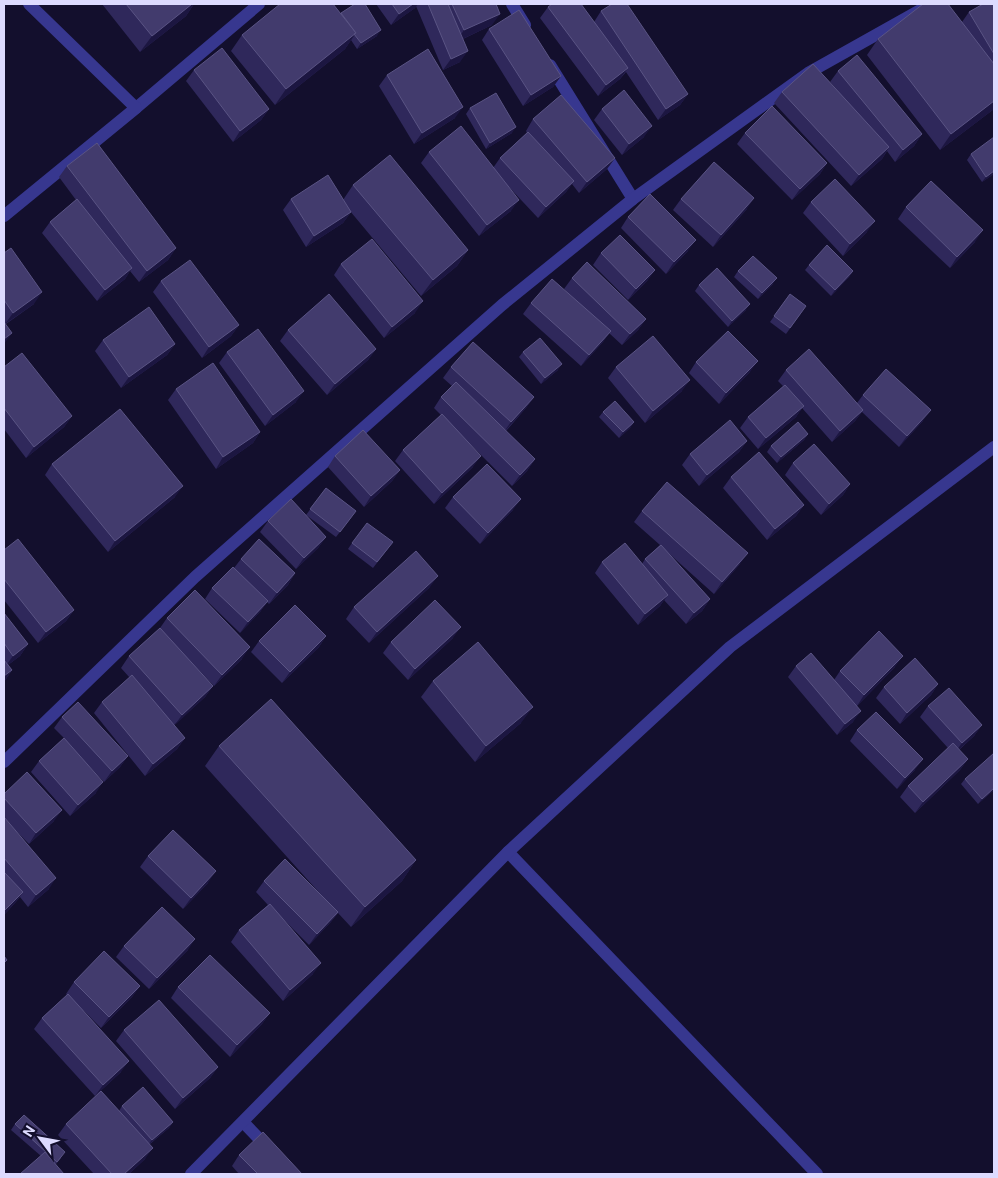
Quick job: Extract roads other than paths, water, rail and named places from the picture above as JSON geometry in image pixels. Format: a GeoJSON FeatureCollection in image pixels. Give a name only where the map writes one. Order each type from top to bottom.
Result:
{"type":"FeatureCollection","features":[{"type":"Feature","properties":{"kind":"street"},"geometry":{"type":"LineString","coordinates":[[29,4],[136,108]]}},
{"type":"Feature","properties":{"kind":"street"},"geometry":{"type":"LineString","coordinates":[[4,216],[259,4]]}},
{"type":"Feature","properties":{"kind":"street"},"geometry":{"type":"LineString","coordinates":[[512,4],[533,38]]}},
{"type":"Feature","properties":{"kind":"street"},"geometry":{"type":"LineString","coordinates":[[4,762],[195,577],[502,305],[634,199],[808,73],[931,4]]}},
{"type":"Feature","properties":{"kind":"street"},"geometry":{"type":"LineString","coordinates":[[544,55],[634,199]]}},
{"type":"Feature","properties":{"kind":"street"},"geometry":{"type":"LineString","coordinates":[[191,1174],[244,1123],[508,852],[730,647],[994,447]]}},
{"type":"Feature","properties":{"kind":"street"},"geometry":{"type":"LineString","coordinates":[[508,852],[816,1174]]}},
{"type":"Feature","properties":{"kind":"street"},"geometry":{"type":"LineString","coordinates":[[244,1123],[294,1174]]}}]}
